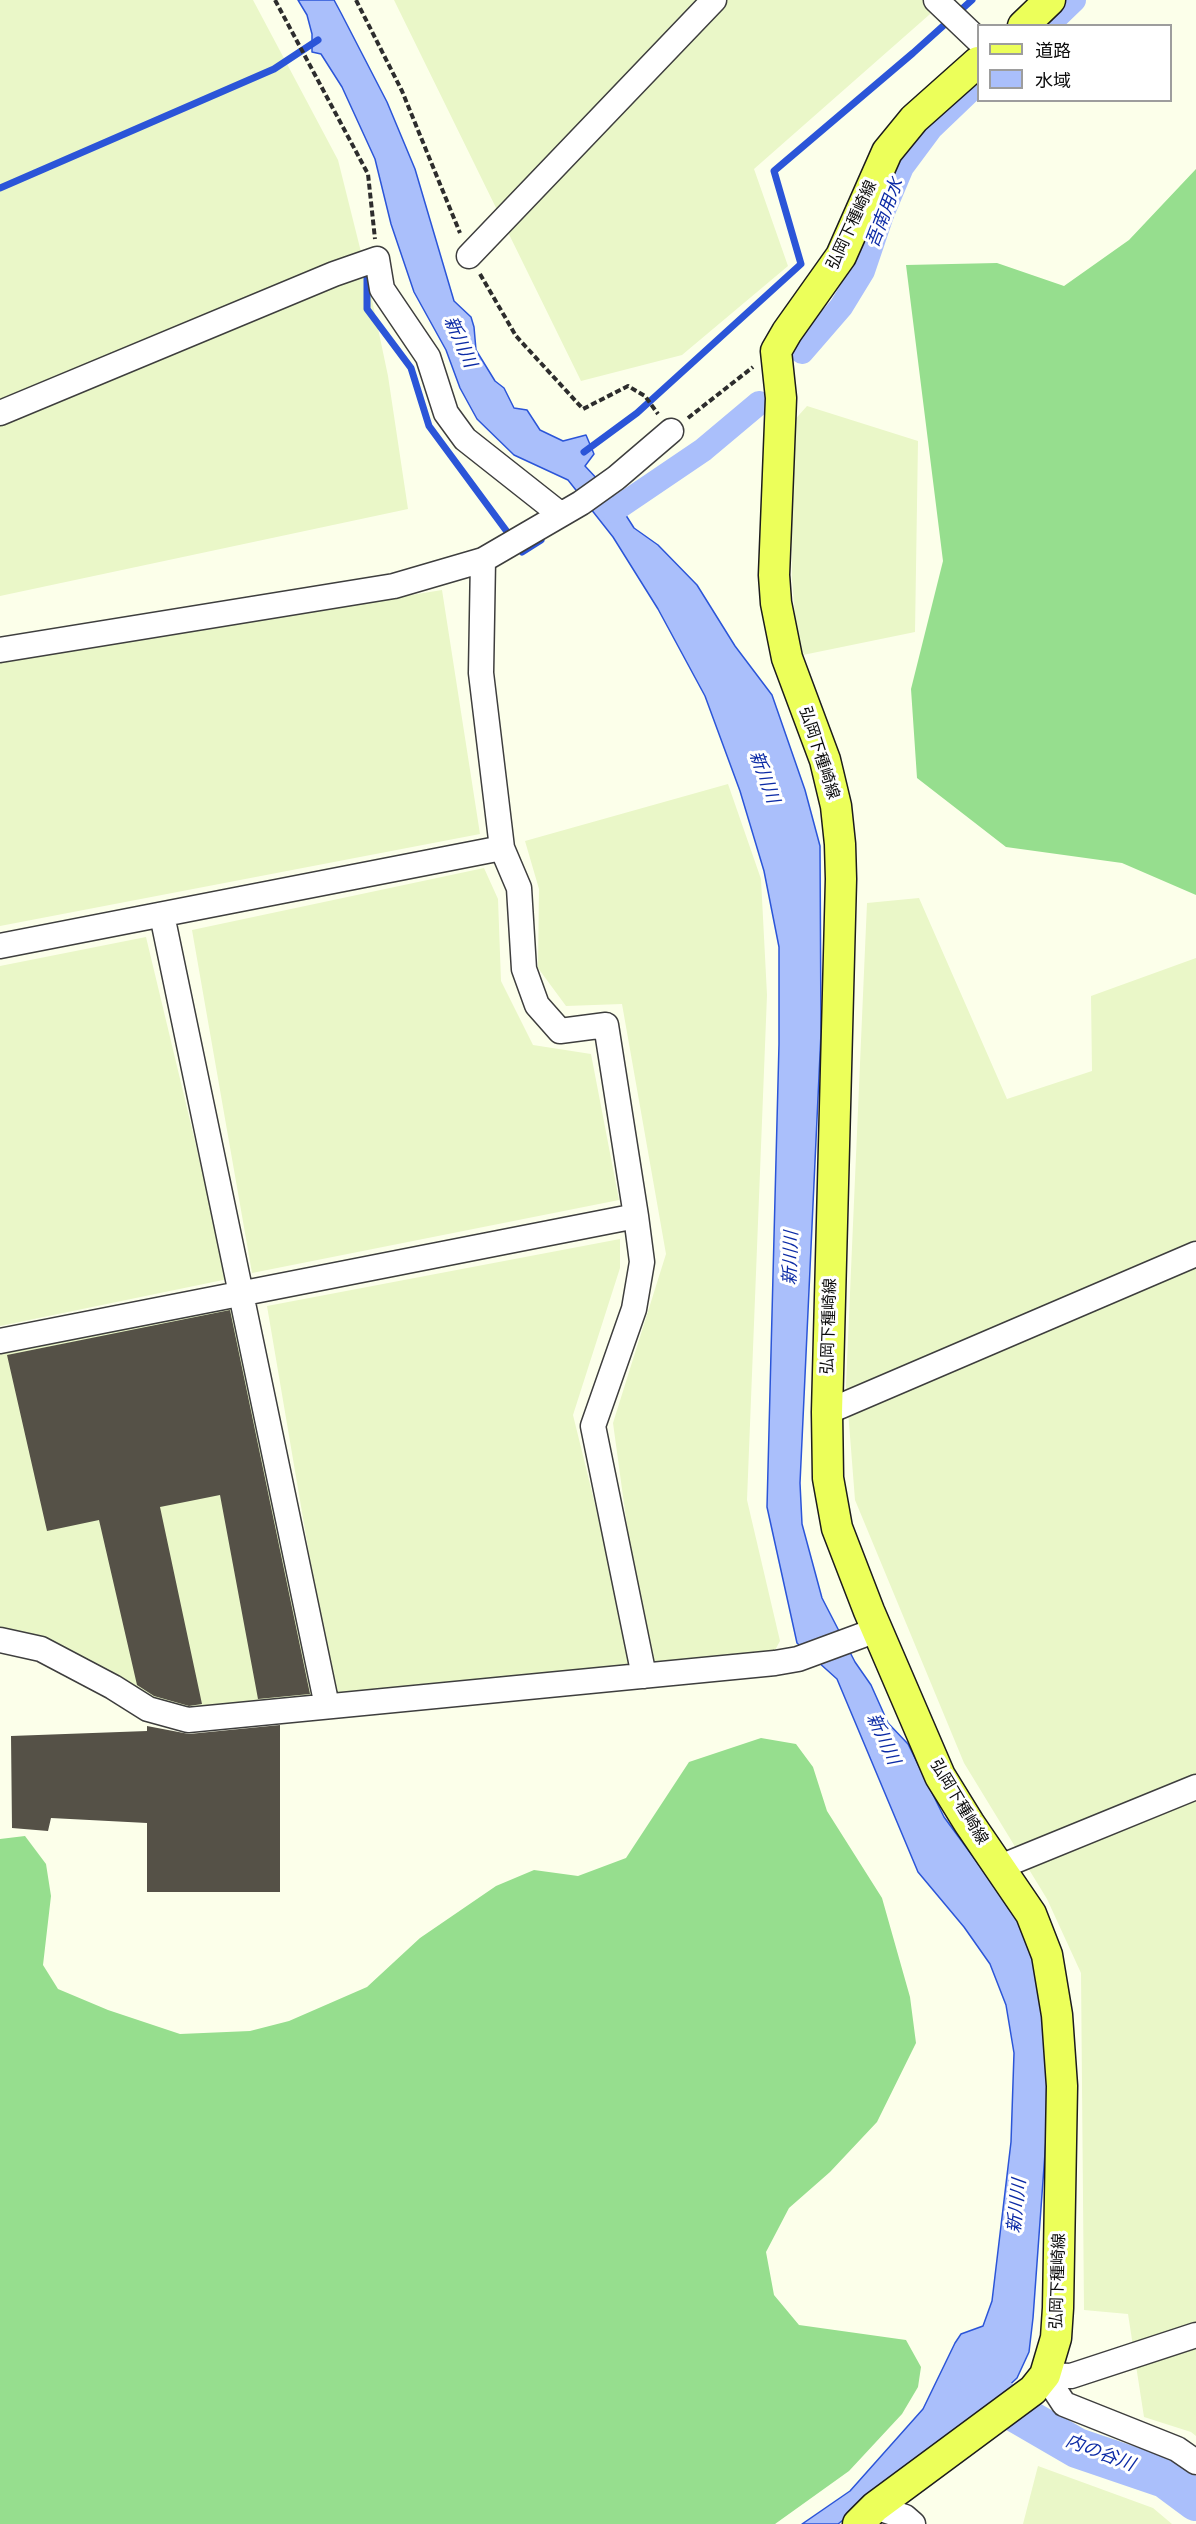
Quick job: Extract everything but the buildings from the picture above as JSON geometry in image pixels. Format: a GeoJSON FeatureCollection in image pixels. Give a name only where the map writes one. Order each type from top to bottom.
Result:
{"type":"FeatureCollection","features":[{"type":"Feature","properties":{"kind":"main road"},"geometry":{"type":"LineString","coordinates":[[1025,24],[1050,0]]}},
{"type":"Feature","properties":{"kind":"main road","name":"弘岡下種崎線"},"geometry":{"type":"LineString","coordinates":[[977,63],[914,119],[887,152],[841,256],[792,324],[776,351],[781,398],[774,575],[776,603],[787,658],[825,760],[836,806],[840,844],[841,879],[827,1412],[828,1478],[837,1528],[869,1631],[940,1776],[1031,1914],[1047,1955],[1058,2015],[1062,2086],[1058,2308],[1056,2338],[1039,2383]]}},
{"type":"Feature","properties":{"kind":"main road"},"geometry":{"type":"LineString","coordinates":[[866,2516],[991,2424],[1039,2383]]}},
{"type":"Feature","properties":{"kind":"street"},"geometry":{"type":"LineString","coordinates":[[470,256],[714,0]]}},
{"type":"Feature","properties":{"kind":"street"},"geometry":{"type":"LineString","coordinates":[[936,0],[977,39]]}},
{"type":"Feature","properties":{"kind":"street"},"geometry":{"type":"LineString","coordinates":[[0,413],[334,274],[377,259],[382,289],[428,357],[446,413],[465,439],[570,509]]}},
{"type":"Feature","properties":{"kind":"street"},"geometry":{"type":"LineString","coordinates":[[0,650],[393,586],[483,560],[570,509],[616,478],[671,431]]}},
{"type":"Feature","properties":{"kind":"street"},"geometry":{"type":"LineString","coordinates":[[483,560],[482,673],[502,848],[519,888],[524,969],[537,1005],[560,1031],[606,1025],[636,1216],[642,1262],[634,1309],[593,1426],[645,1676]]}},
{"type":"Feature","properties":{"kind":"street"},"geometry":{"type":"LineString","coordinates":[[0,946],[502,848]]}},
{"type":"Feature","properties":{"kind":"street"},"geometry":{"type":"LineString","coordinates":[[162,915],[327,1706]]}},
{"type":"Feature","properties":{"kind":"street"},"geometry":{"type":"LineString","coordinates":[[0,1341],[636,1216]]}},
{"type":"Feature","properties":{"kind":"street"},"geometry":{"type":"LineString","coordinates":[[827,1412],[1196,1254]]}},
{"type":"Feature","properties":{"kind":"street"},"geometry":{"type":"LineString","coordinates":[[0,1641],[41,1649],[113,1687],[148,1709],[188,1720],[798,1659],[869,1631]]}},
{"type":"Feature","properties":{"kind":"street"},"geometry":{"type":"LineString","coordinates":[[1000,1867],[1196,1787]]}},
{"type":"Feature","properties":{"kind":"street"},"geometry":{"type":"LineString","coordinates":[[1039,2383],[1071,2376],[1196,2335]]}},
{"type":"Feature","properties":{"kind":"street"},"geometry":{"type":"LineString","coordinates":[[1039,2383],[1064,2404],[1177,2449],[1196,2462]]}},
{"type":"Feature","properties":{"kind":"street"},"geometry":{"type":"LineString","coordinates":[[866,2516],[905,2517],[913,2524]]}},
{"type":"Feature","properties":{"kind":"path"},"geometry":{"type":"LineString","coordinates":[[275,0],[368,174],[377,259]]}},
{"type":"Feature","properties":{"kind":"path"},"geometry":{"type":"LineString","coordinates":[[356,0],[402,91],[470,256],[516,336],[583,409],[628,386],[645,396]]}},
{"type":"Feature","properties":{"kind":"path"},"geometry":{"type":"LineString","coordinates":[[671,431],[735,379],[776,351]]}},
{"type":"Feature","properties":{"kind":"green space"},"geometry":{"type":"Polygon","coordinates":[[[0,0],[253,0],[338,160],[367,276],[388,376],[408,509],[0,596],[0,0]]]}},
{"type":"Feature","properties":{"kind":"green space"},"geometry":{"type":"Polygon","coordinates":[[[394,0],[946,0],[754,169],[788,266],[682,355],[581,381],[394,0]]]}},
{"type":"Feature","properties":{"kind":"green space"},"geometry":{"type":"Polygon","coordinates":[[[1196,169],[1196,895],[1122,863],[1006,847],[917,778],[911,689],[943,561],[906,265],[997,263],[1064,286],[1129,240],[1196,169]]]}},
{"type":"Feature","properties":{"kind":"green space"},"geometry":{"type":"Polygon","coordinates":[[[807,406],[918,441],[915,632],[798,656],[792,579],[791,424],[807,406]]]}},
{"type":"Feature","properties":{"kind":"green space"},"geometry":{"type":"Polygon","coordinates":[[[442,590],[480,834],[0,926],[0,662],[442,590]]]}},
{"type":"Feature","properties":{"kind":"green space"},"geometry":{"type":"Polygon","coordinates":[[[728,784],[761,879],[767,995],[747,1500],[780,1641],[774,1652],[646,1665],[613,1423],[666,1254],[622,1004],[566,1006],[538,968],[539,889],[525,841],[728,784]]]}},
{"type":"Feature","properties":{"kind":"green space"},"geometry":{"type":"Polygon","coordinates":[[[484,868],[498,899],[501,981],[533,1045],[591,1054],[619,1200],[252,1273],[192,930],[484,868]]]}},
{"type":"Feature","properties":{"kind":"green space"},"geometry":{"type":"Polygon","coordinates":[[[919,898],[1007,1099],[1092,1071],[1091,996],[1196,958],[1196,2436],[1191,2432],[1144,2417],[1128,2314],[1084,2310],[1081,1973],[1047,1899],[964,1763],[855,1500],[846,1385],[867,903],[919,898]]]}},
{"type":"Feature","properties":{"kind":"green space"},"geometry":{"type":"Polygon","coordinates":[[[146,937],[228,1279],[0,1326],[0,966],[146,937]]]}},
{"type":"Feature","properties":{"kind":"green space"},"geometry":{"type":"Polygon","coordinates":[[[620,1239],[620,1268],[573,1415],[635,1667],[333,1695],[267,1306],[620,1239]]]}},
{"type":"Feature","properties":{"kind":"green space"},"geometry":{"type":"Polygon","coordinates":[[[240,1299],[318,1700],[187,1714],[0,1634],[0,1349],[240,1299]]]}},
{"type":"Feature","properties":{"kind":"green space"},"geometry":{"type":"Polygon","coordinates":[[[761,1738],[796,1744],[813,1767],[827,1811],[882,1898],[910,1997],[916,2043],[877,2122],[830,2172],[789,2208],[766,2252],[774,2295],[799,2325],[906,2340],[921,2367],[918,2387],[902,2414],[849,2471],[775,2524],[0,2524],[0,1839],[25,1836],[46,1864],[51,1896],[43,1965],[58,1989],[108,2010],[180,2034],[250,2031],[289,2021],[367,1987],[420,1938],[496,1886],[534,1870],[578,1876],[626,1858],[689,1762],[761,1738]]]}},
{"type":"Feature","properties":{"kind":"green space"},"geometry":{"type":"Polygon","coordinates":[[[1038,2466],[1153,2508],[1172,2524],[1023,2524],[1038,2466]]]}},
{"type":"Feature","properties":{"kind":"water","name":"新川川"},"geometry":{"type":"Polygon","coordinates":[[[298,0],[334,0],[341,13],[387,102],[415,169],[454,301],[471,317],[476,350],[495,381],[504,388],[514,408],[527,410],[540,430],[563,441],[586,435],[594,454],[585,466],[615,498],[634,528],[658,545],[697,585],[735,646],[772,695],[805,790],[820,846],[821,1033],[800,1483],[802,1524],[822,1598],[855,1662],[871,1685],[888,1723],[908,1744],[944,1817],[1018,1918],[1038,1976],[1049,2069],[1049,2098],[1033,2318],[1029,2352],[1017,2378],[983,2410],[838,2524],[802,2524],[850,2491],[923,2409],[961,2334],[983,2326],[992,2301],[1011,2142],[1014,2053],[1006,2005],[990,1964],[964,1927],[918,1872],[837,1679],[797,1643],[767,1507],[779,1044],[779,947],[764,871],[740,791],[705,696],[658,609],[613,537],[568,480],[514,455],[477,419],[460,388],[446,350],[414,292],[391,224],[375,159],[342,87],[321,54],[312,52],[312,34],[307,15],[298,0]]]}},
{"type":"Feature","properties":{"kind":"waterway"},"geometry":{"type":"LineString","coordinates":[[584,452],[637,413],[801,264],[774,171],[972,0]]}},
{"type":"Feature","properties":{"kind":"waterway","name":"吾南用水"},"geometry":{"type":"LineString","coordinates":[[1049,24],[1074,0]]}},
{"type":"Feature","properties":{"kind":"waterway"},"geometry":{"type":"LineString","coordinates":[[0,188],[274,69],[318,40]]}},
{"type":"Feature","properties":{"kind":"waterway","name":"吾南用水"},"geometry":{"type":"LineString","coordinates":[[802,352],[841,307],[863,271],[883,212],[902,167],[931,128],[977,84]]}},
{"type":"Feature","properties":{"kind":"waterway"},"geometry":{"type":"LineString","coordinates":[[367,276],[367,309],[411,368],[429,426],[522,552],[541,540]]}},
{"type":"Feature","properties":{"kind":"waterway","name":"吾南用水"},"geometry":{"type":"LineString","coordinates":[[613,511],[703,450],[759,403]]}},
{"type":"Feature","properties":{"kind":"waterway","name":"内の谷川"},"geometry":{"type":"LineString","coordinates":[[980,2383],[1015,2412],[1077,2448],[1165,2478],[1196,2501]]}}]}
